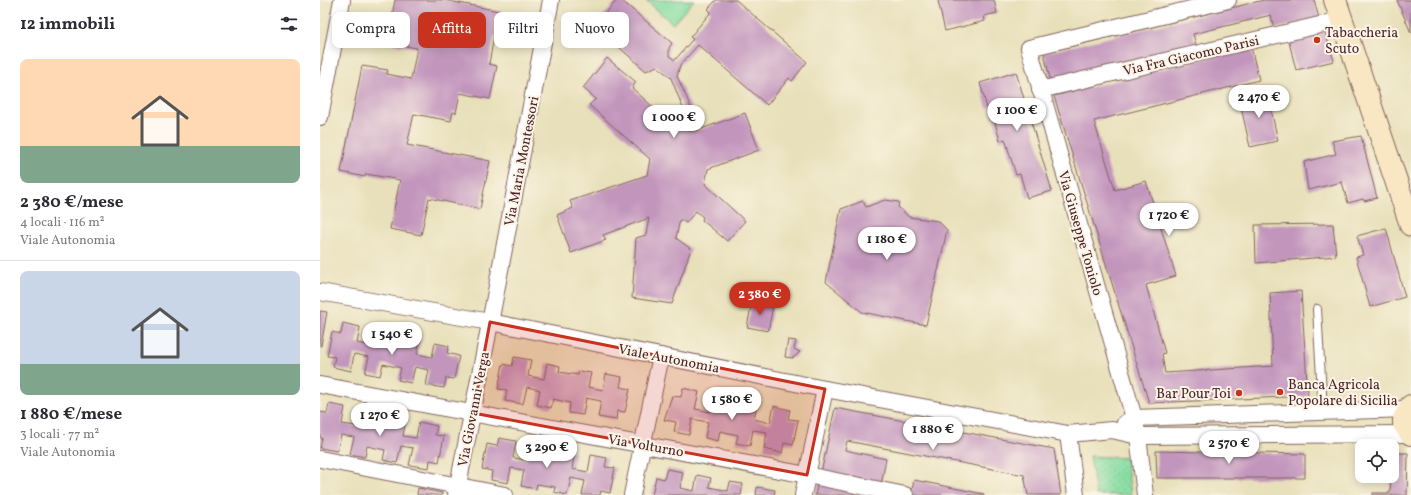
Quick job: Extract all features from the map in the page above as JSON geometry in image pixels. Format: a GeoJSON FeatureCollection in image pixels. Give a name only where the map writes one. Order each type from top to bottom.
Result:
{"type":"FeatureCollection","features":[{"type":"Feature","properties":{"kind":"main road"},"geometry":{"type":"LineString","coordinates":[[1338,10],[1411,225]]}},
{"type":"Feature","properties":{"kind":"main road"},"geometry":{"type":"LineString","coordinates":[[1410,408],[1404,424],[1411,434]]}},
{"type":"Feature","properties":{"kind":"street"},"geometry":{"type":"LineString","coordinates":[[320,117],[326,45],[342,0]]}},
{"type":"Feature","properties":{"kind":"street","name":"Via Maria Montessori"},"geometry":{"type":"LineString","coordinates":[[490,322],[551,0]]}},
{"type":"Feature","properties":{"kind":"street","name":"Via Giuseppe Toniolo"},"geometry":{"type":"LineString","coordinates":[[1145,495],[1138,436],[1134,418],[1028,48],[1228,0]]}},
{"type":"Feature","properties":{"kind":"street","name":"Via Fra Giacomo Parisi"},"geometry":{"type":"LineString","coordinates":[[1040,90],[1338,10]]}},
{"type":"Feature","properties":{"kind":"street","name":"Viale Autonomia"},"geometry":{"type":"LineString","coordinates":[[320,292],[490,322],[825,389],[1068,434],[1112,430],[1138,436],[1411,434]]}},
{"type":"Feature","properties":{"kind":"street","name":"Via Giovanni Verga"},"geometry":{"type":"LineString","coordinates":[[457,490],[490,322]]}},
{"type":"Feature","properties":{"kind":"street"},"geometry":{"type":"LineString","coordinates":[[632,495],[661,356]]}},
{"type":"Feature","properties":{"kind":"street","name":"Via Volturno"},"geometry":{"type":"LineString","coordinates":[[320,385],[643,444],[905,495]]}},
{"type":"Feature","properties":{"kind":"street"},"geometry":{"type":"LineString","coordinates":[[803,495],[825,389]]}},
{"type":"Feature","properties":{"kind":"street","name":"Viale Autonomia"},"geometry":{"type":"LineString","coordinates":[[1112,430],[1134,418],[1410,408]]}},
{"type":"Feature","properties":{"kind":"street"},"geometry":{"type":"LineString","coordinates":[[1068,434],[1076,495]]}},
{"type":"Feature","properties":{"kind":"street"},"geometry":{"type":"LineString","coordinates":[[320,459],[457,490],[505,495]]}},
{"type":"Feature","properties":{"kind":"lane"},"geometry":{"type":"LineString","coordinates":[[1317,309],[1323,412]]}},
{"type":"Feature","properties":{"kind":"highlighted area"},"geometry":{"type":"Polygon","coordinates":[[[490,322],[825,389],[807,475],[473,413],[490,322]]]}},
{"type":"Feature","properties":{"kind":"green space"},"geometry":{"type":"Polygon","coordinates":[[[646,0],[694,0],[673,24],[646,0]]]}},
{"type":"Feature","properties":{"kind":"green space"},"geometry":{"type":"Polygon","coordinates":[[[1090,456],[1126,458],[1131,495],[1096,495],[1090,456]]]}},
{"type":"Feature","properties":{"kind":"building"},"geometry":{"type":"Polygon","coordinates":[[[395,0],[444,0],[504,12],[494,12],[494,36],[489,64],[497,66],[490,99],[460,93],[456,113],[453,112],[451,121],[414,114],[407,145],[490,161],[480,209],[429,198],[421,235],[390,229],[400,180],[366,174],[365,177],[341,172],[362,66],[388,70],[387,74],[411,79],[417,48],[410,47],[410,12],[393,12],[395,0]]]}},
{"type":"Feature","properties":{"kind":"building"},"geometry":{"type":"Polygon","coordinates":[[[617,0],[621,0],[672,43],[669,48],[669,56],[675,60],[693,39],[690,37],[711,12],[708,9],[716,0],[736,0],[807,62],[792,81],[789,78],[767,105],[698,45],[680,65],[677,76],[693,112],[689,131],[696,131],[745,113],[759,150],[708,169],[705,184],[745,221],[727,241],[702,220],[703,217],[696,211],[686,223],[680,219],[676,238],[691,249],[672,304],[632,298],[636,238],[646,235],[649,218],[603,235],[606,240],[571,253],[557,215],[573,208],[570,201],[647,175],[650,159],[589,105],[596,99],[583,88],[607,58],[636,82],[632,88],[674,126],[682,129],[685,113],[671,78],[657,66],[646,71],[620,48],[629,48],[629,12],[607,12],[617,0]]]}},
{"type":"Feature","properties":{"kind":"building"},"geometry":{"type":"Polygon","coordinates":[[[994,0],[997,13],[984,16],[985,21],[945,31],[938,1],[994,0]]]}},
{"type":"Feature","properties":{"kind":"building"},"geometry":{"type":"Polygon","coordinates":[[[1264,0],[1314,0],[1319,18],[1274,29],[1271,15],[1193,34],[1197,48],[1051,83],[1044,53],[1264,0]]]}},
{"type":"Feature","properties":{"kind":"building"},"geometry":{"type":"Polygon","coordinates":[[[1397,0],[1411,0],[1411,33],[1397,0]]]}},
{"type":"Feature","properties":{"kind":"building"},"geometry":{"type":"Polygon","coordinates":[[[1324,29],[1334,61],[1296,70],[1288,38],[1324,29]]]}},
{"type":"Feature","properties":{"kind":"building"},"geometry":{"type":"Polygon","coordinates":[[[1251,47],[1259,80],[1094,121],[1115,190],[1146,181],[1176,276],[1146,285],[1165,353],[1162,354],[1165,373],[1273,366],[1270,293],[1301,291],[1308,396],[1149,403],[1054,96],[1251,47]]]}},
{"type":"Feature","properties":{"kind":"building"},"geometry":{"type":"Polygon","coordinates":[[[1016,72],[1052,191],[1027,198],[1020,174],[1016,175],[1005,139],[1000,141],[991,107],[987,108],[980,83],[1016,72]]]}},
{"type":"Feature","properties":{"kind":"building"},"geometry":{"type":"Polygon","coordinates":[[[1267,91],[1278,141],[1250,147],[1239,98],[1267,91]]]}},
{"type":"Feature","properties":{"kind":"building"},"geometry":{"type":"Polygon","coordinates":[[[1361,136],[1377,198],[1364,201],[1363,199],[1348,203],[1342,182],[1308,190],[1304,162],[1336,154],[1332,141],[1361,136]]]}},
{"type":"Feature","properties":{"kind":"building"},"geometry":{"type":"Polygon","coordinates":[[[885,200],[899,202],[898,207],[909,217],[938,221],[947,230],[926,325],[862,312],[826,282],[841,209],[863,201],[866,207],[885,200]]]}},
{"type":"Feature","properties":{"kind":"building"},"geometry":{"type":"Polygon","coordinates":[[[1333,224],[1336,256],[1256,263],[1255,225],[1333,224]]]}},
{"type":"Feature","properties":{"kind":"building"},"geometry":{"type":"Polygon","coordinates":[[[1386,228],[1405,297],[1370,307],[1356,257],[1363,255],[1357,236],[1386,228]]]}},
{"type":"Feature","properties":{"kind":"building"},"geometry":{"type":"Polygon","coordinates":[[[752,302],[773,306],[768,331],[747,327],[752,302]]]}},
{"type":"Feature","properties":{"kind":"building"},"geometry":{"type":"Polygon","coordinates":[[[320,311],[327,312],[321,346],[320,346],[320,311]]]}},
{"type":"Feature","properties":{"kind":"building"},"geometry":{"type":"Polygon","coordinates":[[[343,323],[360,327],[357,343],[372,346],[376,331],[388,334],[386,341],[405,345],[406,337],[420,340],[417,354],[432,357],[435,343],[449,346],[447,353],[459,356],[454,379],[446,378],[444,388],[426,385],[429,370],[415,367],[411,383],[398,380],[401,368],[383,364],[380,376],[365,373],[369,357],[354,354],[351,371],[333,367],[335,357],[327,356],[332,332],[341,334],[343,323]]]}},
{"type":"Feature","properties":{"kind":"building"},"geometry":{"type":"Polygon","coordinates":[[[788,340],[796,341],[794,349],[800,352],[793,358],[785,357],[788,340]]]}},
{"type":"Feature","properties":{"kind":"building"},"geometry":{"type":"Polygon","coordinates":[[[514,357],[531,360],[528,376],[544,379],[547,363],[560,366],[559,372],[578,375],[579,371],[591,373],[588,387],[603,390],[606,374],[622,377],[620,387],[630,389],[625,412],[617,411],[616,420],[598,417],[601,401],[586,398],[583,415],[569,413],[570,403],[553,399],[551,408],[537,405],[540,390],[527,387],[523,404],[505,401],[507,390],[498,389],[503,364],[512,366],[514,357]]]}},
{"type":"Feature","properties":{"kind":"building"},"geometry":{"type":"Polygon","coordinates":[[[683,388],[699,392],[695,409],[710,412],[713,396],[727,398],[725,407],[744,410],[745,402],[757,404],[754,419],[770,423],[774,406],[790,410],[788,419],[798,420],[793,445],[784,443],[782,453],[764,449],[767,432],[753,430],[750,446],[736,443],[738,435],[720,431],[718,441],[705,438],[708,422],[692,419],[689,435],[674,432],[676,422],[664,420],[672,396],[681,397],[683,388]]]}},
{"type":"Feature","properties":{"kind":"building"},"geometry":{"type":"Polygon","coordinates":[[[329,404],[345,407],[342,424],[356,426],[359,409],[374,412],[372,422],[390,425],[392,416],[406,419],[403,436],[416,438],[419,422],[437,426],[435,435],[444,436],[439,462],[430,460],[429,468],[409,465],[413,448],[401,446],[397,463],[383,460],[385,450],[367,446],[365,457],[350,454],[354,437],[341,435],[337,451],[320,448],[322,438],[320,437],[320,412],[327,413],[329,404]]]}},
{"type":"Feature","properties":{"kind":"building"},"geometry":{"type":"Polygon","coordinates":[[[835,408],[1054,449],[1061,495],[1028,495],[1024,475],[847,441],[845,450],[886,459],[881,485],[821,473],[835,408]]]}},
{"type":"Feature","properties":{"kind":"building"},"geometry":{"type":"Polygon","coordinates":[[[499,438],[516,441],[513,458],[527,460],[530,443],[544,446],[542,455],[561,458],[563,449],[575,451],[572,469],[588,472],[591,455],[607,458],[605,467],[615,468],[610,493],[601,491],[600,495],[582,495],[585,481],[571,478],[567,495],[554,492],[555,487],[537,484],[536,489],[521,486],[524,470],[511,468],[508,483],[491,480],[492,471],[482,469],[487,444],[497,446],[499,438]]]}},
{"type":"Feature","properties":{"kind":"building"},"geometry":{"type":"Polygon","coordinates":[[[1156,451],[1305,454],[1305,478],[1157,478],[1156,451]]]}},
{"type":"Feature","properties":{"kind":"building"},"geometry":{"type":"Polygon","coordinates":[[[1399,453],[1408,453],[1407,495],[1373,495],[1373,493],[1390,493],[1390,483],[1399,483],[1399,453]]]}},
{"type":"Feature","properties":{"kind":"building"},"geometry":{"type":"Polygon","coordinates":[[[667,469],[683,472],[680,488],[694,491],[697,475],[711,478],[709,487],[728,491],[730,482],[743,484],[741,495],[652,495],[656,477],[664,479],[667,469]]]}},
{"type":"Feature","properties":{"kind":"building"},"geometry":{"type":"Polygon","coordinates":[[[914,480],[984,494],[984,495],[911,495],[914,480]]]}},
{"type":"Feature","properties":{"kind":"building"},"geometry":{"type":"Polygon","coordinates":[[[818,483],[854,491],[853,495],[815,495],[818,483]]]}},
{"type":"Feature","properties":{"kind":"building"},"geometry":{"type":"Polygon","coordinates":[[[757,487],[775,490],[774,495],[756,495],[757,487]]]}},
{"type":"Feature","properties":{"kind":"building"},"geometry":{"type":"Polygon","coordinates":[[[418,488],[442,493],[442,495],[417,495],[418,488]]]}},
{"type":"Feature","properties":{"kind":"place","name":"Tabaccheria Scuto"},"geometry":{"type":"Point","coordinates":[1317,40]}},
{"type":"Feature","properties":{"kind":"place","name":"Banca Agricola Popolare di Sicilia"},"geometry":{"type":"Point","coordinates":[1280,392]}},
{"type":"Feature","properties":{"kind":"place","name":"Bar Pour Toi"},"geometry":{"type":"Point","coordinates":[1239,393]}}]}
